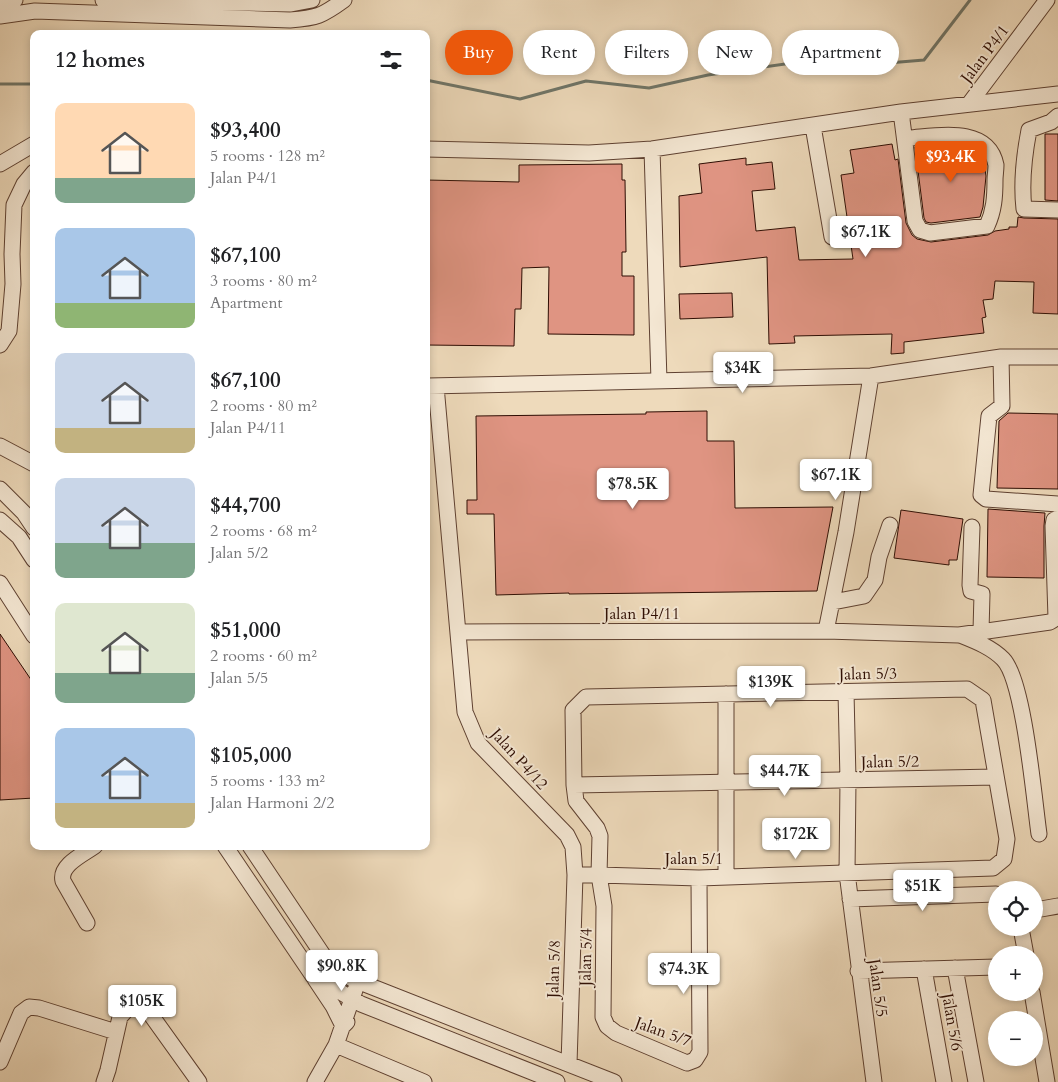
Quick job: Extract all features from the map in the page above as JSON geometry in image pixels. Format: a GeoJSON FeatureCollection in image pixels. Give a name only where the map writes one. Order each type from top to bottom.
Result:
{"type":"FeatureCollection","features":[{"type":"Feature","properties":{"kind":"street"},"geometry":{"type":"LineString","coordinates":[[0,4],[15,0]]}},
{"type":"Feature","properties":{"kind":"street"},"geometry":{"type":"LineString","coordinates":[[103,0],[292,4],[312,0]]}},
{"type":"Feature","properties":{"kind":"street"},"geometry":{"type":"LineString","coordinates":[[0,16],[35,11],[290,20],[314,18],[344,0]]}},
{"type":"Feature","properties":{"kind":"street","name":"Jalan P4/1"},"geometry":{"type":"LineString","coordinates":[[969,104],[1047,0]]}},
{"type":"Feature","properties":{"kind":"street"},"geometry":{"type":"LineString","coordinates":[[430,149],[589,153],[652,149],[901,112],[1058,94]]}},
{"type":"Feature","properties":{"kind":"street"},"geometry":{"type":"LineString","coordinates":[[901,112],[915,221],[920,230],[930,232],[986,226],[992,214],[996,165],[988,147],[974,139],[951,134],[909,138],[904,135]]}},
{"type":"Feature","properties":{"kind":"street"},"geometry":{"type":"LineString","coordinates":[[1058,116],[1051,122],[1029,130],[1025,153],[1023,198],[1024,209],[1058,210]]}},
{"type":"Feature","properties":{"kind":"street"},"geometry":{"type":"LineString","coordinates":[[813,126],[832,237]]}},
{"type":"Feature","properties":{"kind":"street"},"geometry":{"type":"LineString","coordinates":[[0,164],[30,146]]}},
{"type":"Feature","properties":{"kind":"street"},"geometry":{"type":"LineString","coordinates":[[652,149],[660,381]]}},
{"type":"Feature","properties":{"kind":"street"},"geometry":{"type":"LineString","coordinates":[[0,345],[9,331],[13,284],[14,205],[24,184],[30,177]]}},
{"type":"Feature","properties":{"kind":"street"},"geometry":{"type":"LineString","coordinates":[[431,386],[872,376],[1001,357],[1058,357]]}},
{"type":"Feature","properties":{"kind":"street"},"geometry":{"type":"LineString","coordinates":[[1001,357],[1002,406],[989,416],[981,495],[986,499],[1058,504]]}},
{"type":"Feature","properties":{"kind":"street"},"geometry":{"type":"LineString","coordinates":[[826,631],[846,532],[872,376]]}},
{"type":"Feature","properties":{"kind":"street","name":"Jalan P4/12"},"geometry":{"type":"LineString","coordinates":[[431,386],[465,712],[478,743],[567,836],[573,847],[574,875]]}},
{"type":"Feature","properties":{"kind":"street"},"geometry":{"type":"LineString","coordinates":[[0,446],[30,462]]}},
{"type":"Feature","properties":{"kind":"street"},"geometry":{"type":"LineString","coordinates":[[0,489],[24,513],[30,522]]}},
{"type":"Feature","properties":{"kind":"street"},"geometry":{"type":"LineString","coordinates":[[959,635],[1050,622],[1056,618],[1053,526],[1054,520],[1058,518]]}},
{"type":"Feature","properties":{"kind":"street"},"geometry":{"type":"LineString","coordinates":[[0,520],[19,537],[30,554]]}},
{"type":"Feature","properties":{"kind":"street"},"geometry":{"type":"LineString","coordinates":[[833,602],[864,596],[875,580],[879,557],[890,525]]}},
{"type":"Feature","properties":{"kind":"street"},"geometry":{"type":"LineString","coordinates":[[972,527],[970,585],[971,591],[982,594],[982,631]]}},
{"type":"Feature","properties":{"kind":"street"},"geometry":{"type":"LineString","coordinates":[[0,583],[30,630]]}},
{"type":"Feature","properties":{"kind":"street","name":"Jalan P4/11"},"geometry":{"type":"LineString","coordinates":[[458,632],[826,631],[959,635]]}},
{"type":"Feature","properties":{"kind":"street"},"geometry":{"type":"LineString","coordinates":[[959,635],[986,646],[1004,660],[1015,683],[1024,724],[1039,834]]}},
{"type":"Feature","properties":{"kind":"street","name":"Jalan 5/3"},"geometry":{"type":"LineString","coordinates":[[599,876],[600,836],[597,828],[576,801],[574,785],[573,710],[586,697],[967,689],[983,700],[1007,839],[1004,860],[994,868]]}},
{"type":"Feature","properties":{"kind":"street","name":"Jalan 5/5"},"geometry":{"type":"LineString","coordinates":[[846,692],[848,780],[847,873],[858,971],[874,1082]]}},
{"type":"Feature","properties":{"kind":"street"},"geometry":{"type":"LineString","coordinates":[[726,694],[726,877]]}},
{"type":"Feature","properties":{"kind":"street","name":"Jalan 5/2"},"geometry":{"type":"LineString","coordinates":[[574,785],[996,777]]}},
{"type":"Feature","properties":{"kind":"street"},"geometry":{"type":"LineString","coordinates":[[87,923],[63,881],[62,875],[65,868],[90,850]]}},
{"type":"Feature","properties":{"kind":"street"},"geometry":{"type":"LineString","coordinates":[[228,850],[333,1006],[343,1026]]}},
{"type":"Feature","properties":{"kind":"street"},"geometry":{"type":"LineString","coordinates":[[253,850],[327,961],[352,979],[614,1082]]}},
{"type":"Feature","properties":{"kind":"street","name":"Jalan 5/1"},"geometry":{"type":"LineString","coordinates":[[574,875],[699,878],[994,868]]}},
{"type":"Feature","properties":{"kind":"street","name":"Jalan 5/8"},"geometry":{"type":"LineString","coordinates":[[569,1064],[574,875]]}},
{"type":"Feature","properties":{"kind":"street","name":"Jalan 5/4"},"geometry":{"type":"LineString","coordinates":[[599,876],[604,906],[603,1017],[607,1026],[616,1033]]}},
{"type":"Feature","properties":{"kind":"street","name":"Jalan 5/7"},"geometry":{"type":"LineString","coordinates":[[616,1033],[687,1063],[695,1060],[700,1052],[699,878]]}},
{"type":"Feature","properties":{"kind":"street"},"geometry":{"type":"LineString","coordinates":[[850,899],[988,894]]}},
{"type":"Feature","properties":{"kind":"street"},"geometry":{"type":"LineString","coordinates":[[1043,909],[1058,906]]}},
{"type":"Feature","properties":{"kind":"street"},"geometry":{"type":"LineString","coordinates":[[858,971],[988,967]]}},
{"type":"Feature","properties":{"kind":"street"},"geometry":{"type":"LineString","coordinates":[[955,968],[976,1082]]}},
{"type":"Feature","properties":{"kind":"street","name":"Jalan 5/6"},"geometry":{"type":"LineString","coordinates":[[924,969],[944,1082]]}},
{"type":"Feature","properties":{"kind":"street"},"geometry":{"type":"LineString","coordinates":[[313,976],[351,999],[557,1082]]}},
{"type":"Feature","properties":{"kind":"street"},"geometry":{"type":"LineString","coordinates":[[314,1082],[336,1045],[351,999],[360,982]]}},
{"type":"Feature","properties":{"kind":"street"},"geometry":{"type":"LineString","coordinates":[[1034,1001],[1047,1082]]}},
{"type":"Feature","properties":{"kind":"street"},"geometry":{"type":"LineString","coordinates":[[0,1062],[21,1013],[29,1007],[39,1008],[116,1032]]}},
{"type":"Feature","properties":{"kind":"street"},"geometry":{"type":"LineString","coordinates":[[104,1082],[120,1017],[129,1007],[146,1008],[198,1082]]}},
{"type":"Feature","properties":{"kind":"street"},"geometry":{"type":"LineString","coordinates":[[343,1026],[360,1012],[372,1008]]}},
{"type":"Feature","properties":{"kind":"street"},"geometry":{"type":"LineString","coordinates":[[336,1045],[424,1082]]}},
{"type":"Feature","properties":{"kind":"building"},"geometry":{"type":"Polygon","coordinates":[[[1045,134],[1058,134],[1058,201],[1045,200],[1045,134]]]}},
{"type":"Feature","properties":{"kind":"building"},"geometry":{"type":"Polygon","coordinates":[[[892,144],[895,160],[898,159],[906,223],[912,235],[917,239],[931,242],[988,235],[995,231],[1009,229],[1009,227],[1017,227],[1018,217],[1058,219],[1058,314],[1033,313],[1034,282],[995,281],[993,299],[983,300],[986,317],[982,318],[984,333],[904,342],[904,353],[891,354],[892,334],[794,336],[795,343],[769,344],[767,257],[680,267],[679,196],[702,193],[699,164],[746,158],[746,165],[772,162],[775,189],[752,191],[756,231],[795,227],[799,260],[853,259],[841,175],[854,173],[850,150],[892,144]]]}},
{"type":"Feature","properties":{"kind":"building"},"geometry":{"type":"Polygon","coordinates":[[[947,144],[969,147],[971,154],[979,153],[983,157],[986,176],[983,207],[980,217],[926,222],[915,147],[947,144]]]}},
{"type":"Feature","properties":{"kind":"building"},"geometry":{"type":"Polygon","coordinates":[[[622,164],[622,180],[625,180],[626,252],[622,252],[622,276],[634,276],[634,335],[548,334],[549,267],[522,268],[521,309],[515,309],[514,346],[430,345],[430,180],[519,182],[519,165],[622,164]]]}},
{"type":"Feature","properties":{"kind":"building"},"geometry":{"type":"Polygon","coordinates":[[[732,293],[733,317],[680,319],[679,294],[732,293]]]}},
{"type":"Feature","properties":{"kind":"building"},"geometry":{"type":"Polygon","coordinates":[[[707,411],[707,441],[734,441],[735,508],[833,507],[817,591],[496,595],[494,514],[467,514],[467,500],[477,500],[476,416],[646,414],[646,412],[707,411]]]}},
{"type":"Feature","properties":{"kind":"building"},"geometry":{"type":"Polygon","coordinates":[[[1008,413],[1058,414],[1058,489],[997,488],[999,421],[1008,413]]]}},
{"type":"Feature","properties":{"kind":"building"},"geometry":{"type":"Polygon","coordinates":[[[988,509],[1045,513],[1044,578],[987,577],[988,509]]]}},
{"type":"Feature","properties":{"kind":"building"},"geometry":{"type":"Polygon","coordinates":[[[901,510],[963,519],[957,560],[949,560],[949,565],[894,558],[901,510]]]}},
{"type":"Feature","properties":{"kind":"building"},"geometry":{"type":"Polygon","coordinates":[[[0,634],[30,678],[30,798],[0,800],[0,634]]]}},
{"type":"Feature","properties":{"kind":"waterway"},"geometry":{"type":"LineString","coordinates":[[430,81],[520,99],[586,81],[649,88],[708,75],[856,54],[888,63],[924,60],[970,0]]}},
{"type":"Feature","properties":{"kind":"waterway"},"geometry":{"type":"LineString","coordinates":[[0,84],[30,84]]}}]}
